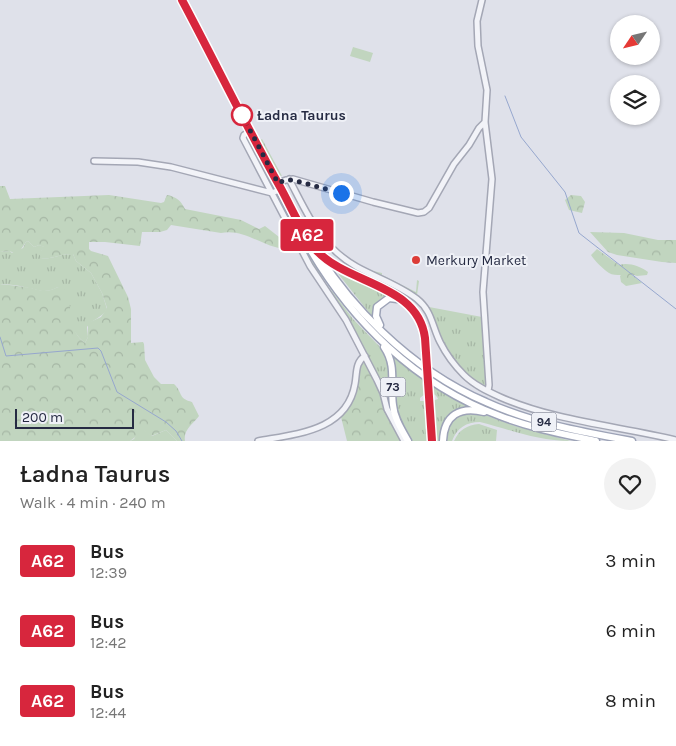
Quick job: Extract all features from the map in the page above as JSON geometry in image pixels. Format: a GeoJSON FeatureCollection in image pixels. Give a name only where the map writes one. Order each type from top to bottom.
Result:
{"type":"FeatureCollection","features":[{"type":"Feature","properties":{"kind":"main road","name":"73"},"geometry":{"type":"LineString","coordinates":[[182,0],[307,244],[330,282],[348,306],[374,334],[391,359],[393,406],[396,417],[408,441]]}},
{"type":"Feature","properties":{"kind":"main road","name":"73"},"geometry":{"type":"LineString","coordinates":[[278,187],[316,250],[336,266],[400,299],[415,311],[424,331],[432,441]]}},
{"type":"Feature","properties":{"kind":"main road","name":"94"},"geometry":{"type":"LineString","coordinates":[[316,250],[350,296],[388,336],[436,375],[484,402],[512,413],[548,423],[632,441]]}},
{"type":"Feature","properties":{"kind":"main road"},"geometry":{"type":"LineString","coordinates":[[388,336],[377,320],[376,312],[380,304],[389,298],[400,299]]}},
{"type":"Feature","properties":{"kind":"main road","name":"94"},"geometry":{"type":"LineString","coordinates":[[374,334],[424,375],[452,393],[498,416],[528,426],[596,441]]}},
{"type":"Feature","properties":{"kind":"main road"},"geometry":{"type":"LineString","coordinates":[[443,441],[443,433],[448,421],[463,410],[472,410],[498,416]]}},
{"type":"Feature","properties":{"kind":"street"},"geometry":{"type":"LineString","coordinates":[[482,0],[477,21],[478,46],[486,90],[485,122],[492,179],[483,292],[488,391]]}},
{"type":"Feature","properties":{"kind":"street"},"geometry":{"type":"LineString","coordinates":[[288,179],[418,213],[424,212],[429,208],[455,163],[485,122]]}},
{"type":"Feature","properties":{"kind":"street"},"geometry":{"type":"LineString","coordinates":[[250,131],[243,138],[310,266],[342,314],[365,356],[383,393],[387,409],[404,441]]}},
{"type":"Feature","properties":{"kind":"street"},"geometry":{"type":"LineString","coordinates":[[94,161],[138,162],[172,167],[272,193]]}},
{"type":"Feature","properties":{"kind":"street"},"geometry":{"type":"LineString","coordinates":[[272,193],[288,179]]}},
{"type":"Feature","properties":{"kind":"street"},"geometry":{"type":"LineString","coordinates":[[288,179],[325,242],[350,262],[402,289],[420,301],[430,314],[437,336],[449,357],[466,377],[488,391],[534,410],[676,440]]}},
{"type":"Feature","properties":{"kind":"street"},"geometry":{"type":"LineString","coordinates":[[258,441],[324,426],[335,420],[342,413],[351,398],[358,364],[361,358],[365,356]]}},
{"type":"Feature","properties":{"kind":"green space"},"geometry":{"type":"Polygon","coordinates":[[[353,47],[373,53],[370,62],[350,56],[353,47]]]}},
{"type":"Feature","properties":{"kind":"green space"},"geometry":{"type":"Polygon","coordinates":[[[248,135],[275,188],[272,190],[245,137],[248,135]]]}},
{"type":"Feature","properties":{"kind":"green space"},"geometry":{"type":"Polygon","coordinates":[[[262,139],[282,176],[278,175],[259,141],[262,139]]]}},
{"type":"Feature","properties":{"kind":"green space"},"geometry":{"type":"Polygon","coordinates":[[[0,186],[5,186],[10,199],[109,195],[161,203],[164,202],[167,195],[178,200],[185,209],[241,220],[259,229],[265,226],[288,244],[288,250],[270,246],[238,233],[221,233],[171,225],[167,230],[160,232],[142,232],[140,246],[89,242],[89,249],[91,251],[108,256],[128,297],[131,309],[131,343],[143,342],[145,360],[154,377],[161,384],[174,384],[184,399],[192,402],[199,416],[187,430],[185,441],[177,441],[166,430],[151,436],[142,429],[130,441],[0,441],[0,285],[12,285],[44,291],[58,287],[68,291],[73,326],[76,333],[85,343],[88,337],[88,323],[101,317],[107,308],[102,293],[91,273],[76,261],[73,254],[41,258],[39,253],[44,247],[39,245],[34,247],[28,241],[17,255],[10,251],[0,252],[0,186]]]}},
{"type":"Feature","properties":{"kind":"green space"},"geometry":{"type":"Polygon","coordinates":[[[276,195],[278,195],[325,282],[353,319],[388,358],[395,419],[389,410],[386,393],[380,379],[349,320],[310,264],[276,195]]]}},
{"type":"Feature","properties":{"kind":"green space"},"geometry":{"type":"Polygon","coordinates":[[[571,195],[581,196],[585,202],[582,213],[569,210],[565,200],[571,195]]]}},
{"type":"Feature","properties":{"kind":"green space"},"geometry":{"type":"Polygon","coordinates":[[[590,232],[624,233],[658,240],[676,240],[676,263],[617,255],[608,252],[590,232]]]}},
{"type":"Feature","properties":{"kind":"green space"},"geometry":{"type":"Polygon","coordinates":[[[28,241],[34,247],[39,245],[45,247],[41,251],[41,258],[73,254],[76,261],[91,273],[102,293],[107,309],[87,327],[88,337],[85,343],[71,325],[58,287],[48,291],[41,291],[15,285],[0,285],[0,252],[10,251],[12,253],[23,248],[28,241]]]}},
{"type":"Feature","properties":{"kind":"green space"},"geometry":{"type":"Polygon","coordinates":[[[597,249],[619,265],[634,265],[648,272],[647,275],[637,276],[631,274],[642,283],[626,286],[621,282],[621,275],[609,273],[592,257],[591,255],[597,249]]]}},
{"type":"Feature","properties":{"kind":"green space"},"geometry":{"type":"Polygon","coordinates":[[[332,266],[392,296],[378,304],[374,319],[332,266]]]}},
{"type":"Feature","properties":{"kind":"green space"},"geometry":{"type":"Polygon","coordinates":[[[369,270],[382,273],[382,275],[416,292],[417,280],[419,281],[417,295],[429,307],[482,317],[487,385],[483,387],[466,375],[443,345],[426,305],[369,270]]]}},
{"type":"Feature","properties":{"kind":"green space"},"geometry":{"type":"Polygon","coordinates":[[[391,354],[432,385],[472,408],[456,411],[441,441],[434,441],[432,401],[438,399],[437,396],[430,393],[420,398],[420,401],[426,401],[429,441],[410,441],[401,424],[395,406],[394,369],[391,354]]]}},
{"type":"Feature","properties":{"kind":"green space"},"geometry":{"type":"Polygon","coordinates":[[[365,360],[402,441],[347,441],[341,417],[361,362],[365,360]]]}},
{"type":"Feature","properties":{"kind":"green space"},"geometry":{"type":"Polygon","coordinates":[[[466,412],[485,415],[515,426],[571,441],[536,437],[480,422],[466,425],[459,429],[452,441],[445,441],[447,430],[451,423],[466,412]]]}},
{"type":"Feature","properties":{"kind":"green space"},"geometry":{"type":"Polygon","coordinates":[[[479,424],[497,430],[496,441],[454,441],[464,429],[479,424]]]}},
{"type":"Feature","properties":{"kind":"green space"},"geometry":{"type":"Polygon","coordinates":[[[140,429],[143,429],[152,436],[166,430],[177,441],[130,441],[134,439],[140,429]]]}},
{"type":"Feature","properties":{"kind":"waterway"},"geometry":{"type":"LineString","coordinates":[[505,96],[521,137],[565,192],[579,233],[676,309]]}},
{"type":"Feature","properties":{"kind":"waterway"},"geometry":{"type":"LineString","coordinates":[[0,337],[6,356],[98,348],[101,351],[117,392],[166,422],[176,431],[182,441]]}},
{"type":"Feature","properties":{"kind":"bus line","name":"A62"},"geometry":{"type":"LineString","coordinates":[[182,0],[268,168],[316,250],[336,266],[390,293],[408,304],[415,311],[422,325],[425,338],[432,441]]}},
{"type":"Feature","properties":{"kind":"place","name":"Ładna Taurus"},"geometry":{"type":"Point","coordinates":[242,115]}},
{"type":"Feature","properties":{"kind":"place","name":"Merkury Market"},"geometry":{"type":"Point","coordinates":[416,260]}},
{"type":"Feature","properties":{"kind":"route"},"geometry":{"type":"LineString","coordinates":[[242,115],[268,168],[278,183],[288,179],[341,193]]}}]}
